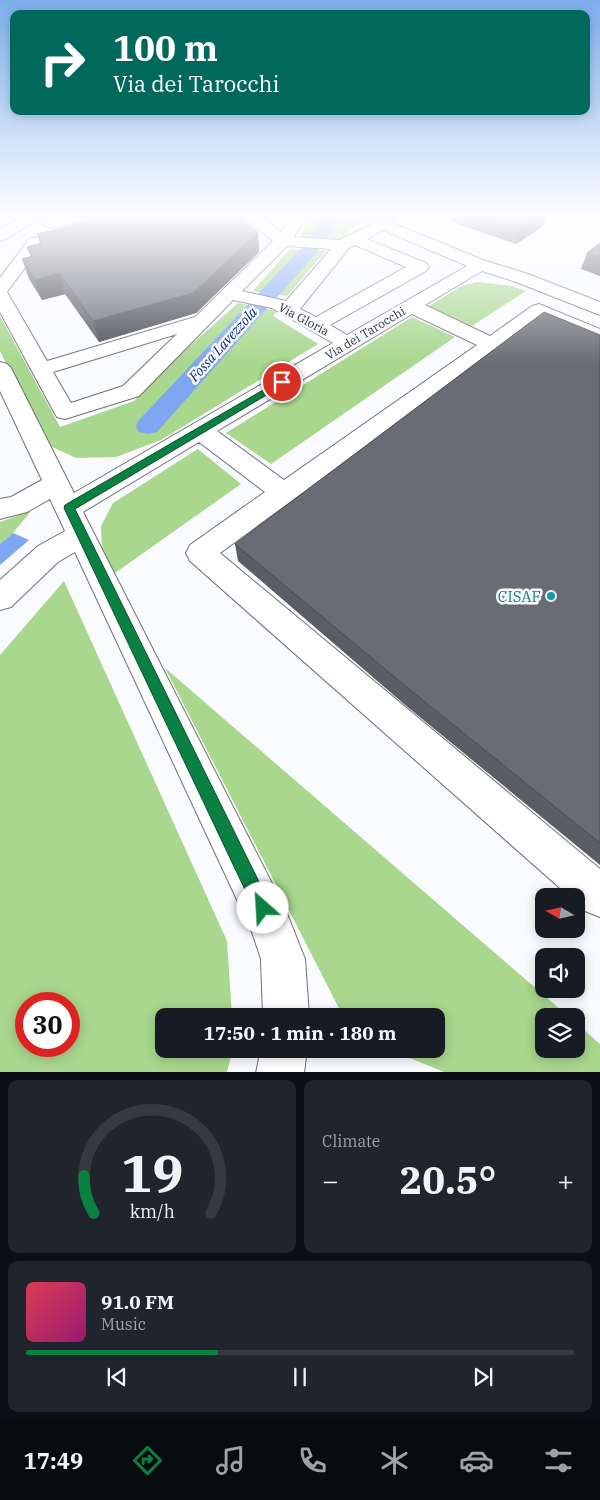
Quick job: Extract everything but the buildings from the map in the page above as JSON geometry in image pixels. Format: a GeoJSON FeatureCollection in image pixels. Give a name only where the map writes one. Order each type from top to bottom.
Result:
{"type":"FeatureCollection","features":[{"type":"Feature","properties":{"kind":"street"},"geometry":{"type":"LineString","coordinates":[[0,290],[20,263]]}},
{"type":"Feature","properties":{"kind":"street"},"geometry":{"type":"LineString","coordinates":[[0,296],[65,412],[131,391],[229,294],[266,263]]}},
{"type":"Feature","properties":{"kind":"street"},"geometry":{"type":"LineString","coordinates":[[284,307],[323,263]]}},
{"type":"Feature","properties":{"kind":"street"},"geometry":{"type":"LineString","coordinates":[[316,325],[420,267],[407,263]]}},
{"type":"Feature","properties":{"kind":"street"},"geometry":{"type":"LineString","coordinates":[[475,263],[522,278],[600,309]]}},
{"type":"Feature","properties":{"kind":"street","name":"Via dei Tarocchi"},"geometry":{"type":"LineString","coordinates":[[0,509],[18,505],[69,509],[480,265]]}},
{"type":"Feature","properties":{"kind":"street","name":"Via Gloria"},"geometry":{"type":"LineString","coordinates":[[229,294],[284,307],[348,343]]}},
{"type":"Feature","properties":{"kind":"street"},"geometry":{"type":"LineString","coordinates":[[411,306],[491,344]]}},
{"type":"Feature","properties":{"kind":"street"},"geometry":{"type":"LineString","coordinates":[[600,336],[539,310],[200,553],[600,896]]}},
{"type":"Feature","properties":{"kind":"street"},"geometry":{"type":"LineString","coordinates":[[41,370],[202,321]]}},
{"type":"Feature","properties":{"kind":"street"},"geometry":{"type":"LineString","coordinates":[[0,368],[271,926],[283,960],[284,1008]]}},
{"type":"Feature","properties":{"kind":"street"},"geometry":{"type":"LineString","coordinates":[[200,431],[284,493]]}},
{"type":"Feature","properties":{"kind":"street"},"geometry":{"type":"LineString","coordinates":[[0,598],[48,554],[69,509]]}},
{"type":"Feature","properties":{"kind":"green space"},"geometry":{"type":"Polygon","coordinates":[[[278,263],[316,263],[287,296],[253,291],[278,263]]]}},
{"type":"Feature","properties":{"kind":"green space"},"geometry":{"type":"Polygon","coordinates":[[[477,282],[512,286],[526,291],[472,326],[429,306],[461,286],[477,282]]]}},
{"type":"Feature","properties":{"kind":"green space"},"geometry":{"type":"Polygon","coordinates":[[[238,303],[277,311],[273,316],[318,344],[161,440],[116,457],[76,458],[46,444],[0,351],[0,316],[60,427],[134,401],[177,357],[238,303]]]}},
{"type":"Feature","properties":{"kind":"green space"},"geometry":{"type":"Polygon","coordinates":[[[412,317],[455,337],[271,464],[226,433],[412,317]]]}},
{"type":"Feature","properties":{"kind":"green space"},"geometry":{"type":"Polygon","coordinates":[[[198,449],[241,484],[115,573],[102,549],[101,526],[113,503],[198,449]]]}},
{"type":"Feature","properties":{"kind":"green space"},"geometry":{"type":"Polygon","coordinates":[[[31,511],[13,533],[0,544],[0,522],[31,511]]]}},
{"type":"Feature","properties":{"kind":"green space"},"geometry":{"type":"Polygon","coordinates":[[[64,581],[227,941],[231,1008],[155,1008],[155,1058],[231,1058],[227,1072],[0,1072],[0,655],[64,581]]]}},
{"type":"Feature","properties":{"kind":"green space"},"geometry":{"type":"Polygon","coordinates":[[[165,668],[535,988],[535,998],[547,998],[559,1008],[535,1008],[535,1058],[585,1058],[585,1031],[600,1044],[600,1072],[444,1072],[410,1058],[445,1058],[445,1008],[339,1008],[165,668]]]}},
{"type":"Feature","properties":{"kind":"water"},"geometry":{"type":"Polygon","coordinates":[[[13,533],[29,540],[0,565],[0,544],[13,533]]]}},
{"type":"Feature","properties":{"kind":"waterway","name":"Fossa Lavezzola"},"geometry":{"type":"LineString","coordinates":[[148,426],[297,263]]}},
{"type":"Feature","properties":{"kind":"place","name":"CISAF"},"geometry":{"type":"Point","coordinates":[551,596]}},
{"type":"Feature","properties":{"kind":"route"},"geometry":{"type":"LineString","coordinates":[[263,908],[69,508],[282,382]]}}]}
